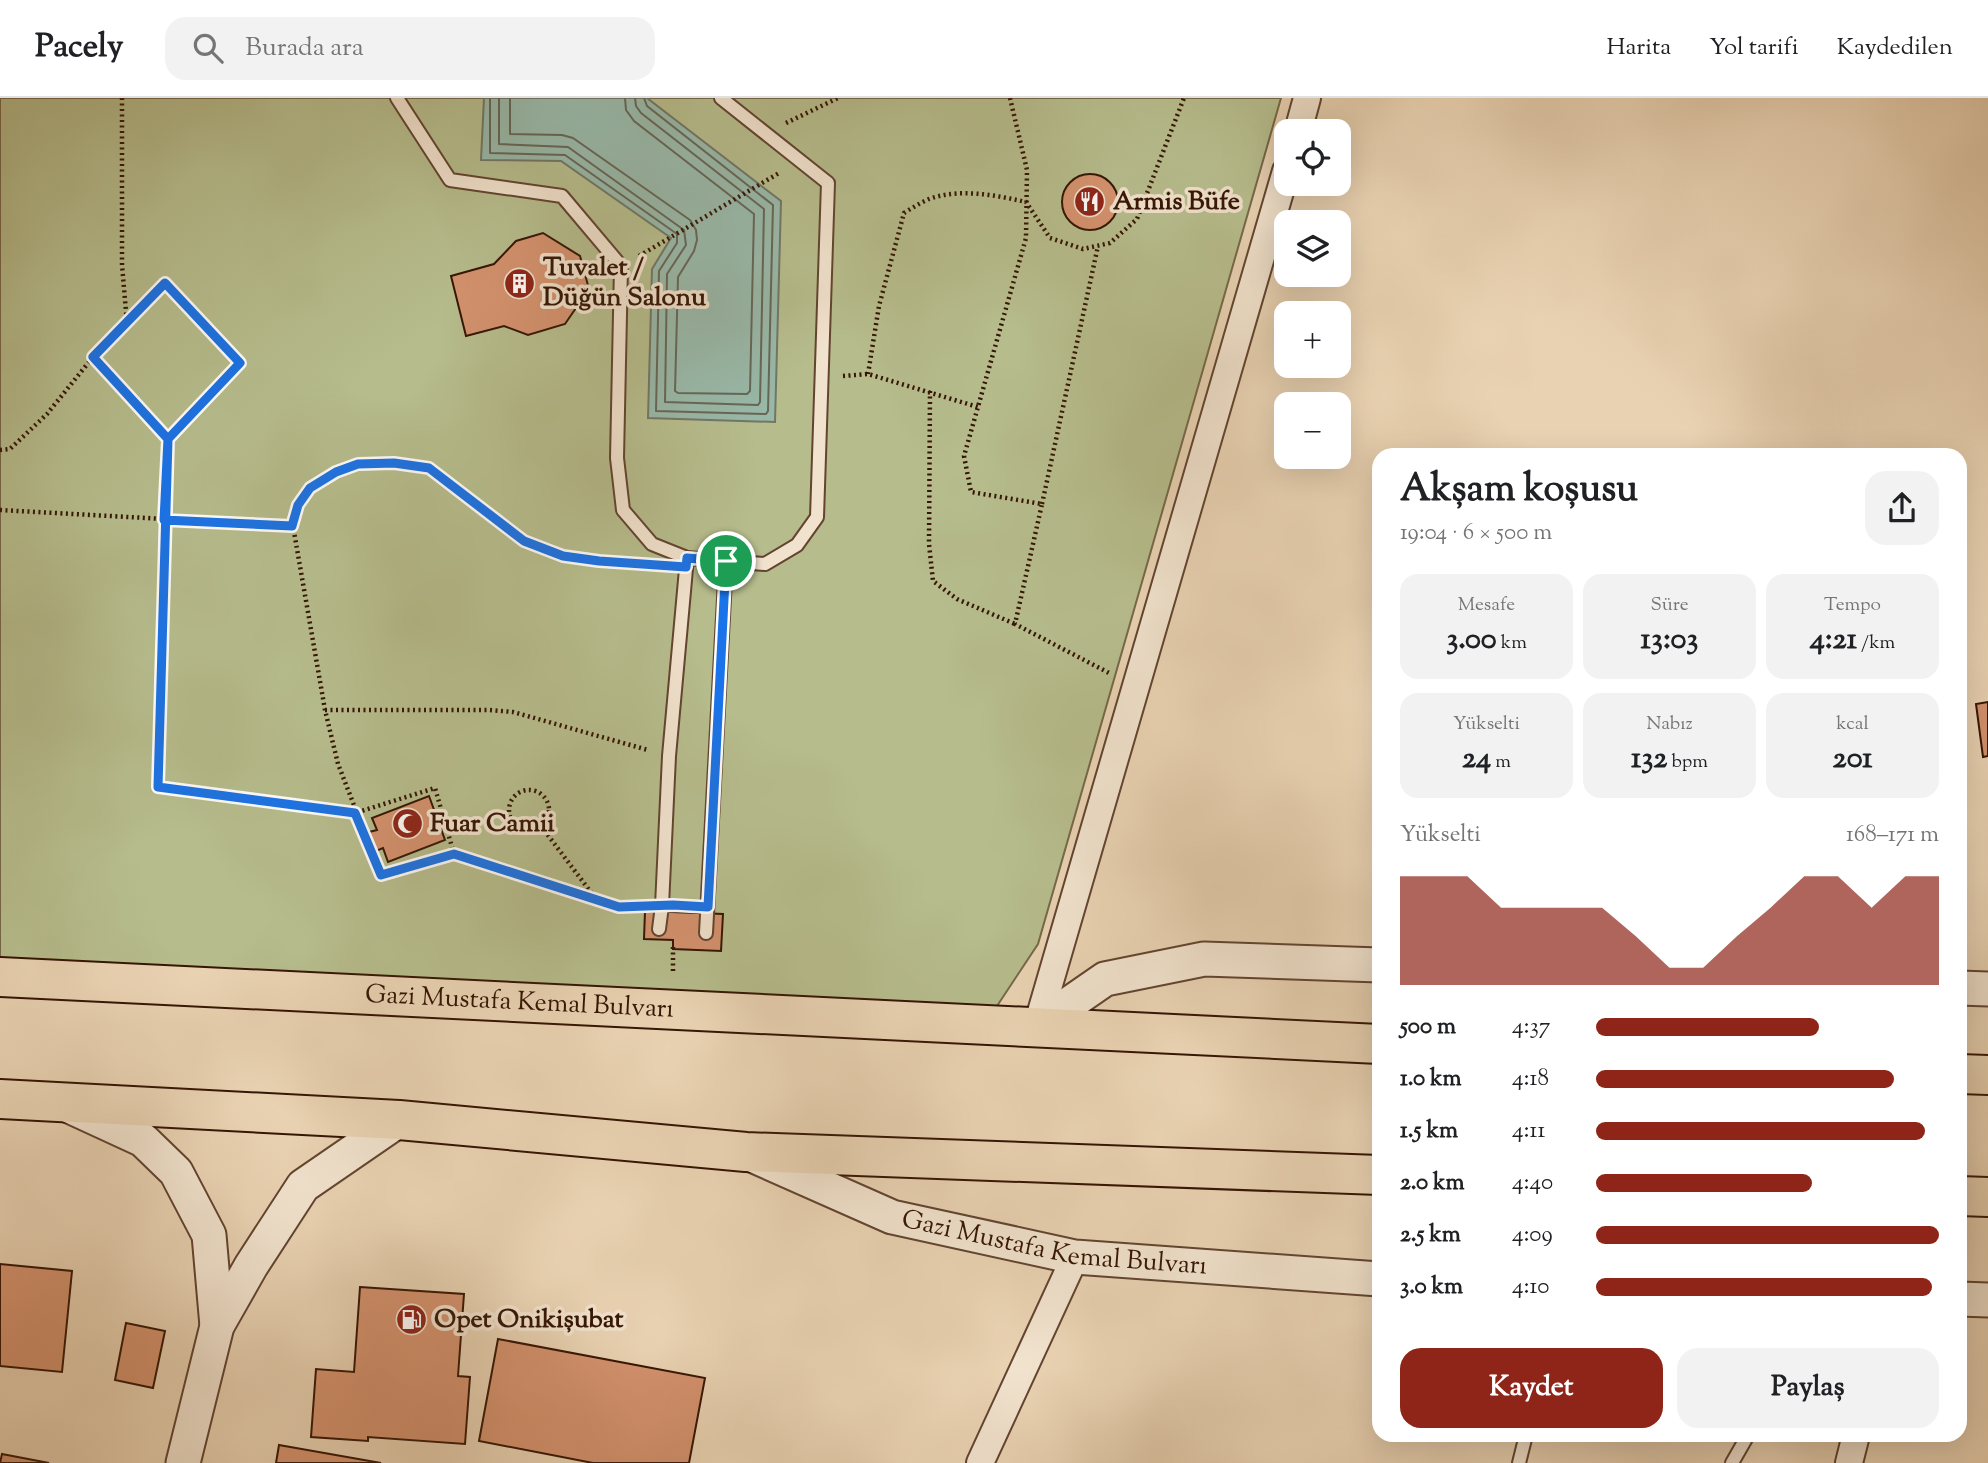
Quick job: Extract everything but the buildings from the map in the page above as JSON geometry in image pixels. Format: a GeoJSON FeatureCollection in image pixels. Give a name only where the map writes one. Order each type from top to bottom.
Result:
{"type":"FeatureCollection","features":[{"type":"Feature","properties":{"kind":"highway","name":"Gazi Mustafa Kemal Bulvarı"},"geometry":{"type":"LineString","coordinates":[[0,977],[1372,1044]]}},
{"type":"Feature","properties":{"kind":"highway"},"geometry":{"type":"LineString","coordinates":[[1967,1074],[1988,1076]]}},
{"type":"Feature","properties":{"kind":"highway","name":"Gazi Mustafa Kemal Bulvarı"},"geometry":{"type":"LineString","coordinates":[[0,1099],[399,1120],[746,1152],[1372,1175]]}},
{"type":"Feature","properties":{"kind":"highway"},"geometry":{"type":"LineString","coordinates":[[1967,1196],[1988,1197]]}},
{"type":"Feature","properties":{"kind":"street"},"geometry":{"type":"LineString","coordinates":[[1301,119],[1307,98]]}},
{"type":"Feature","properties":{"kind":"street"},"geometry":{"type":"LineString","coordinates":[[1037,1026],[1279,196]]}},
{"type":"Feature","properties":{"kind":"street"},"geometry":{"type":"LineString","coordinates":[[1037,1026],[1105,979],[1204,959],[1372,965]]}},
{"type":"Feature","properties":{"kind":"street"},"geometry":{"type":"LineString","coordinates":[[1967,988],[1988,989]]}},
{"type":"Feature","properties":{"kind":"street"},"geometry":{"type":"LineString","coordinates":[[61,1102],[143,1140],[176,1172],[209,1235],[217,1325]]}},
{"type":"Feature","properties":{"kind":"street"},"geometry":{"type":"LineString","coordinates":[[183,1463],[217,1325],[251,1266],[303,1186],[399,1120]]}},
{"type":"Feature","properties":{"kind":"street","name":"Gazi Mustafa Kemal Bulvarı"},"geometry":{"type":"LineString","coordinates":[[746,1152],[892,1217],[1074,1257],[1372,1278]]}},
{"type":"Feature","properties":{"kind":"street"},"geometry":{"type":"LineString","coordinates":[[980,1463],[1074,1257]]}},
{"type":"Feature","properties":{"kind":"street"},"geometry":{"type":"LineString","coordinates":[[1967,1299],[1988,1300]]}},
{"type":"Feature","properties":{"kind":"street"},"geometry":{"type":"LineString","coordinates":[[1849,1463],[1854,1442]]}},
{"type":"Feature","properties":{"kind":"lane"},"geometry":{"type":"LineString","coordinates":[[397,98],[450,180],[562,196],[621,267],[617,458],[622,510],[652,544],[687,562],[765,564],[797,545],[817,517],[828,183],[721,98]]}},
{"type":"Feature","properties":{"kind":"lane"},"geometry":{"type":"LineString","coordinates":[[706,933],[726,561]]}},
{"type":"Feature","properties":{"kind":"lane"},"geometry":{"type":"LineString","coordinates":[[659,929],[663,906],[669,756],[687,562]]}},
{"type":"Feature","properties":{"kind":"lane"},"geometry":{"type":"LineString","coordinates":[[1519,1463],[1524,1442]]}},
{"type":"Feature","properties":{"kind":"lane"},"geometry":{"type":"LineString","coordinates":[[1732,1463],[1744,1442]]}},
{"type":"Feature","properties":{"kind":"path"},"geometry":{"type":"LineString","coordinates":[[122,98],[122,265],[127,323]]}},
{"type":"Feature","properties":{"kind":"path"},"geometry":{"type":"LineString","coordinates":[[765,133],[838,98]]}},
{"type":"Feature","properties":{"kind":"path"},"geometry":{"type":"LineString","coordinates":[[1010,98],[1027,170],[1026,238],[964,456],[971,492],[1042,504]]}},
{"type":"Feature","properties":{"kind":"path"},"geometry":{"type":"LineString","coordinates":[[978,407],[868,374],[879,306],[904,213],[929,199],[968,193],[995,195],[1026,202],[1050,238],[1083,249],[1110,243],[1137,219],[1184,98]]}},
{"type":"Feature","properties":{"kind":"path"},"geometry":{"type":"LineString","coordinates":[[621,267],[801,160]]}},
{"type":"Feature","properties":{"kind":"path"},"geometry":{"type":"LineString","coordinates":[[1015,624],[1098,246]]}},
{"type":"Feature","properties":{"kind":"path"},"geometry":{"type":"LineString","coordinates":[[0,450],[10,449],[47,414],[93,357],[165,283],[240,363],[168,439],[158,787],[355,813],[435,788],[454,854]]}},
{"type":"Feature","properties":{"kind":"path"},"geometry":{"type":"LineString","coordinates":[[93,357],[168,439]]}},
{"type":"Feature","properties":{"kind":"path"},"geometry":{"type":"LineString","coordinates":[[930,391],[929,544],[933,581],[957,599],[1015,624],[1137,688]]}},
{"type":"Feature","properties":{"kind":"path"},"geometry":{"type":"LineString","coordinates":[[673,1009],[673,905],[619,907],[454,854],[381,875],[338,764],[325,710],[292,526],[298,505],[310,488],[336,472],[358,464],[394,463],[429,468],[524,541],[563,556],[599,561],[687,562]]}},
{"type":"Feature","properties":{"kind":"path"},"geometry":{"type":"LineString","coordinates":[[0,510],[292,526]]}},
{"type":"Feature","properties":{"kind":"path"},"geometry":{"type":"LineString","coordinates":[[325,710],[513,712],[669,756]]}},
{"type":"Feature","properties":{"kind":"path"},"geometry":{"type":"LineString","coordinates":[[532,790],[543,797],[548,815],[541,826],[522,829],[512,821],[510,802],[519,792],[532,790]]}},
{"type":"Feature","properties":{"kind":"path"},"geometry":{"type":"LineString","coordinates":[[541,826],[596,900]]}},
{"type":"Feature","properties":{"kind":"green space"},"geometry":{"type":"Polygon","coordinates":[[[0,98],[1281,98],[1038,944],[993,1012],[0,974],[0,98]]]}},
{"type":"Feature","properties":{"kind":"water"},"geometry":{"type":"Polygon","coordinates":[[[484,98],[647,98],[781,201],[775,422],[648,418],[652,269],[671,238],[561,161],[481,160],[484,98]]]}},
{"type":"Feature","properties":{"kind":"place","name":"Armis Büfe"},"geometry":{"type":"Point","coordinates":[1090,202]}},
{"type":"Feature","properties":{"kind":"place","name":"Tuvalet / Düğün Salonu"},"geometry":{"type":"Point","coordinates":[520,283]}},
{"type":"Feature","properties":{"kind":"place","name":"Fuar Camii"},"geometry":{"type":"Point","coordinates":[407,824]}},
{"type":"Feature","properties":{"kind":"place","name":"Opet Onikişubat"},"geometry":{"type":"Point","coordinates":[411,1320]}},
{"type":"Feature","properties":{"kind":"route"},"geometry":{"type":"LineString","coordinates":[[726,561],[687,558],[686,567],[563,556],[524,541],[429,468],[394,463],[358,464],[336,472],[310,488],[298,505],[292,526],[164,520],[168,439],[240,363],[165,283],[93,357],[168,439],[164,520],[158,787],[355,813],[381,875],[454,854],[619,907],[708,907],[726,561]]}}]}
